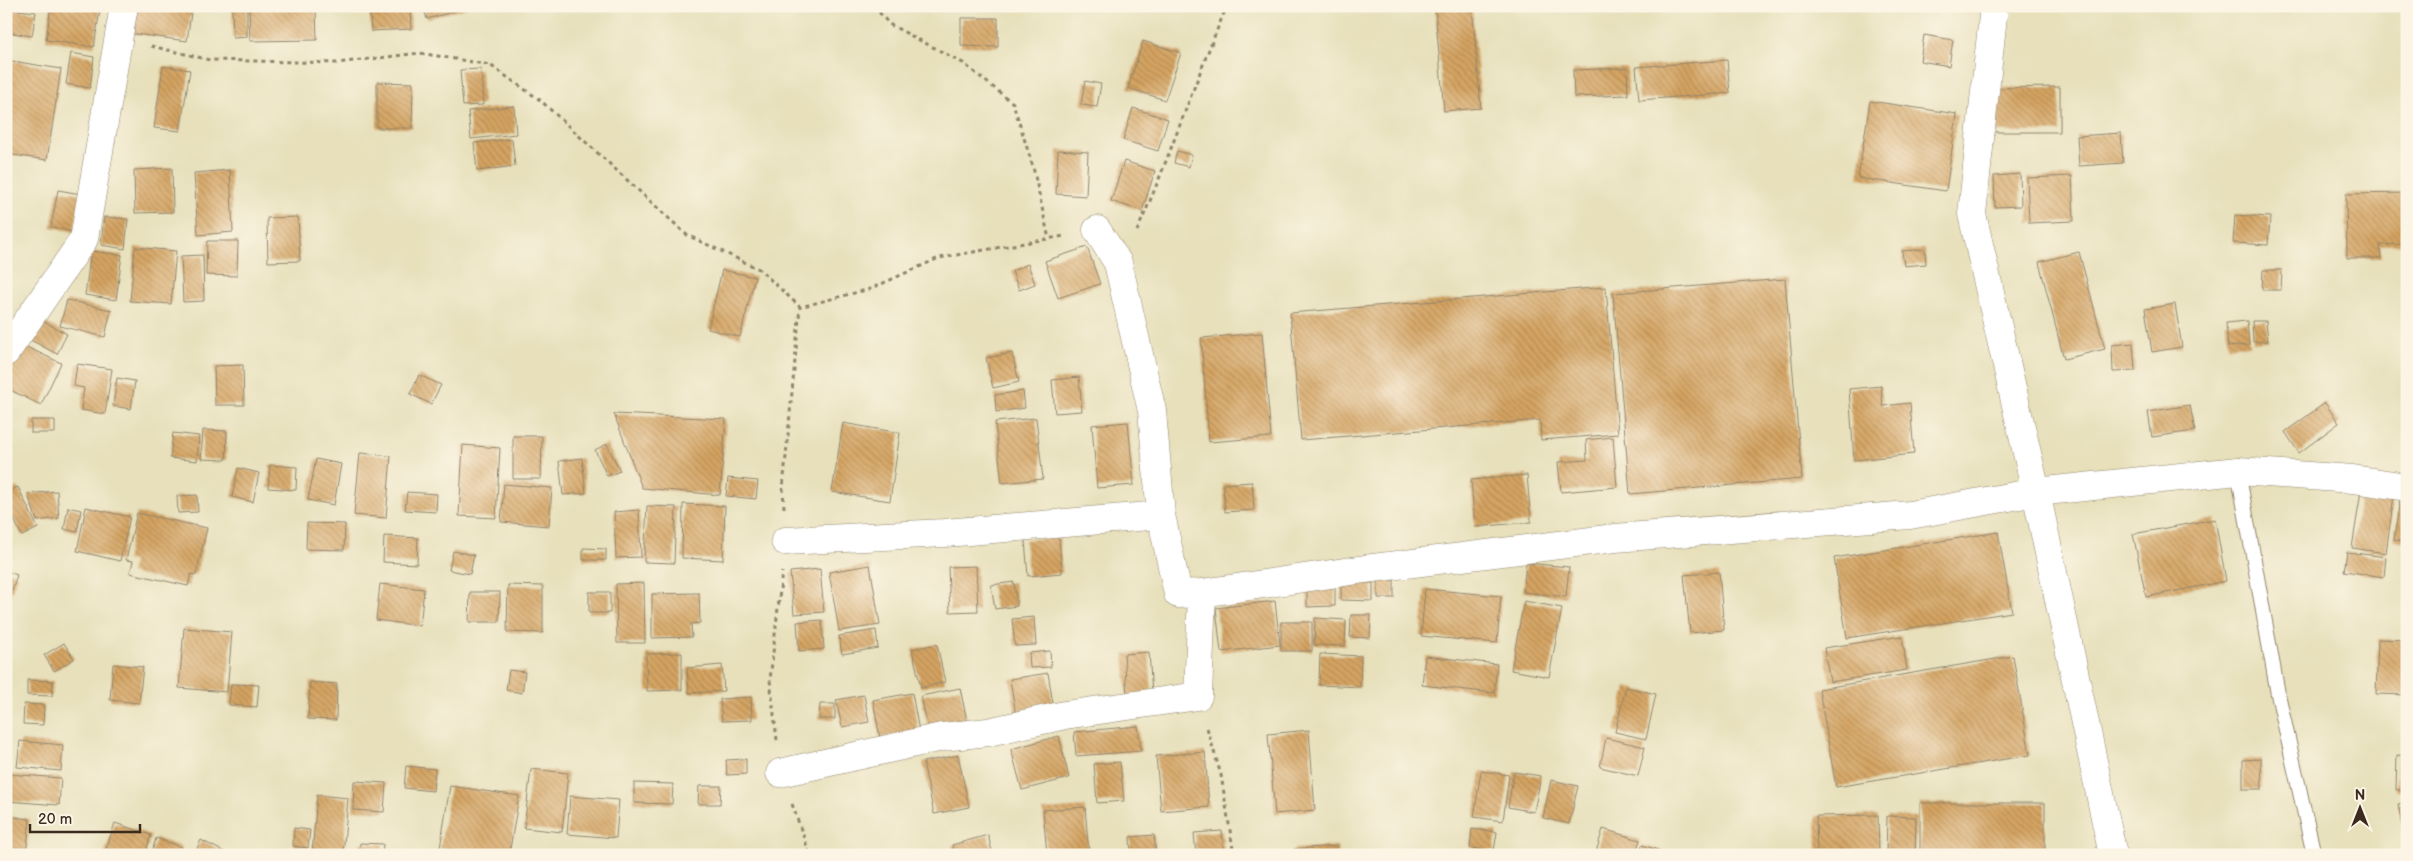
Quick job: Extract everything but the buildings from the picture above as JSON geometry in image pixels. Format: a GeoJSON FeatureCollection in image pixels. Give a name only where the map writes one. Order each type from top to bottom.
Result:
{"type":"FeatureCollection","features":[{"type":"Feature","properties":{"kind":"street"},"geometry":{"type":"LineString","coordinates":[[6,352],[84,239],[124,6]]}},
{"type":"Feature","properties":{"kind":"street"},"geometry":{"type":"LineString","coordinates":[[1994,6],[1972,214],[2036,492],[2113,855]]}},
{"type":"Feature","properties":{"kind":"street"},"geometry":{"type":"LineString","coordinates":[[1097,230],[1118,263],[1152,411],[1161,515],[1178,594],[1202,593],[1365,569],[1615,538],[1910,515],[2036,492],[2238,471],[2353,479],[2407,487]]}},
{"type":"Feature","properties":{"kind":"street"},"geometry":{"type":"LineString","coordinates":[[785,541],[945,534],[1161,515]]}},
{"type":"Feature","properties":{"kind":"street"},"geometry":{"type":"LineString","coordinates":[[780,774],[942,737],[988,732],[1065,714],[1198,696],[1202,593]]}},
{"type":"Feature","properties":{"kind":"lane"},"geometry":{"type":"LineString","coordinates":[[2238,471],[2278,694],[2314,855]]}},
{"type":"Feature","properties":{"kind":"path"},"geometry":{"type":"LineString","coordinates":[[874,6],[889,24],[964,63],[1013,103],[1034,167],[1049,239]]}},
{"type":"Feature","properties":{"kind":"path"},"geometry":{"type":"LineString","coordinates":[[1118,263],[1134,237],[1162,174],[1199,70],[1227,6]]}},
{"type":"Feature","properties":{"kind":"path"},"geometry":{"type":"LineString","coordinates":[[119,38],[210,60],[337,63],[420,53],[490,65],[540,100],[687,235],[759,268],[800,308]]}},
{"type":"Feature","properties":{"kind":"path"},"geometry":{"type":"LineString","coordinates":[[800,308],[870,289],[939,258],[1097,230]]}},
{"type":"Feature","properties":{"kind":"path"},"geometry":{"type":"LineString","coordinates":[[800,308],[783,488],[785,541],[770,680],[780,774],[810,855]]}},
{"type":"Feature","properties":{"kind":"path"},"geometry":{"type":"LineString","coordinates":[[1198,696],[1221,775],[1234,855]]}}]}
